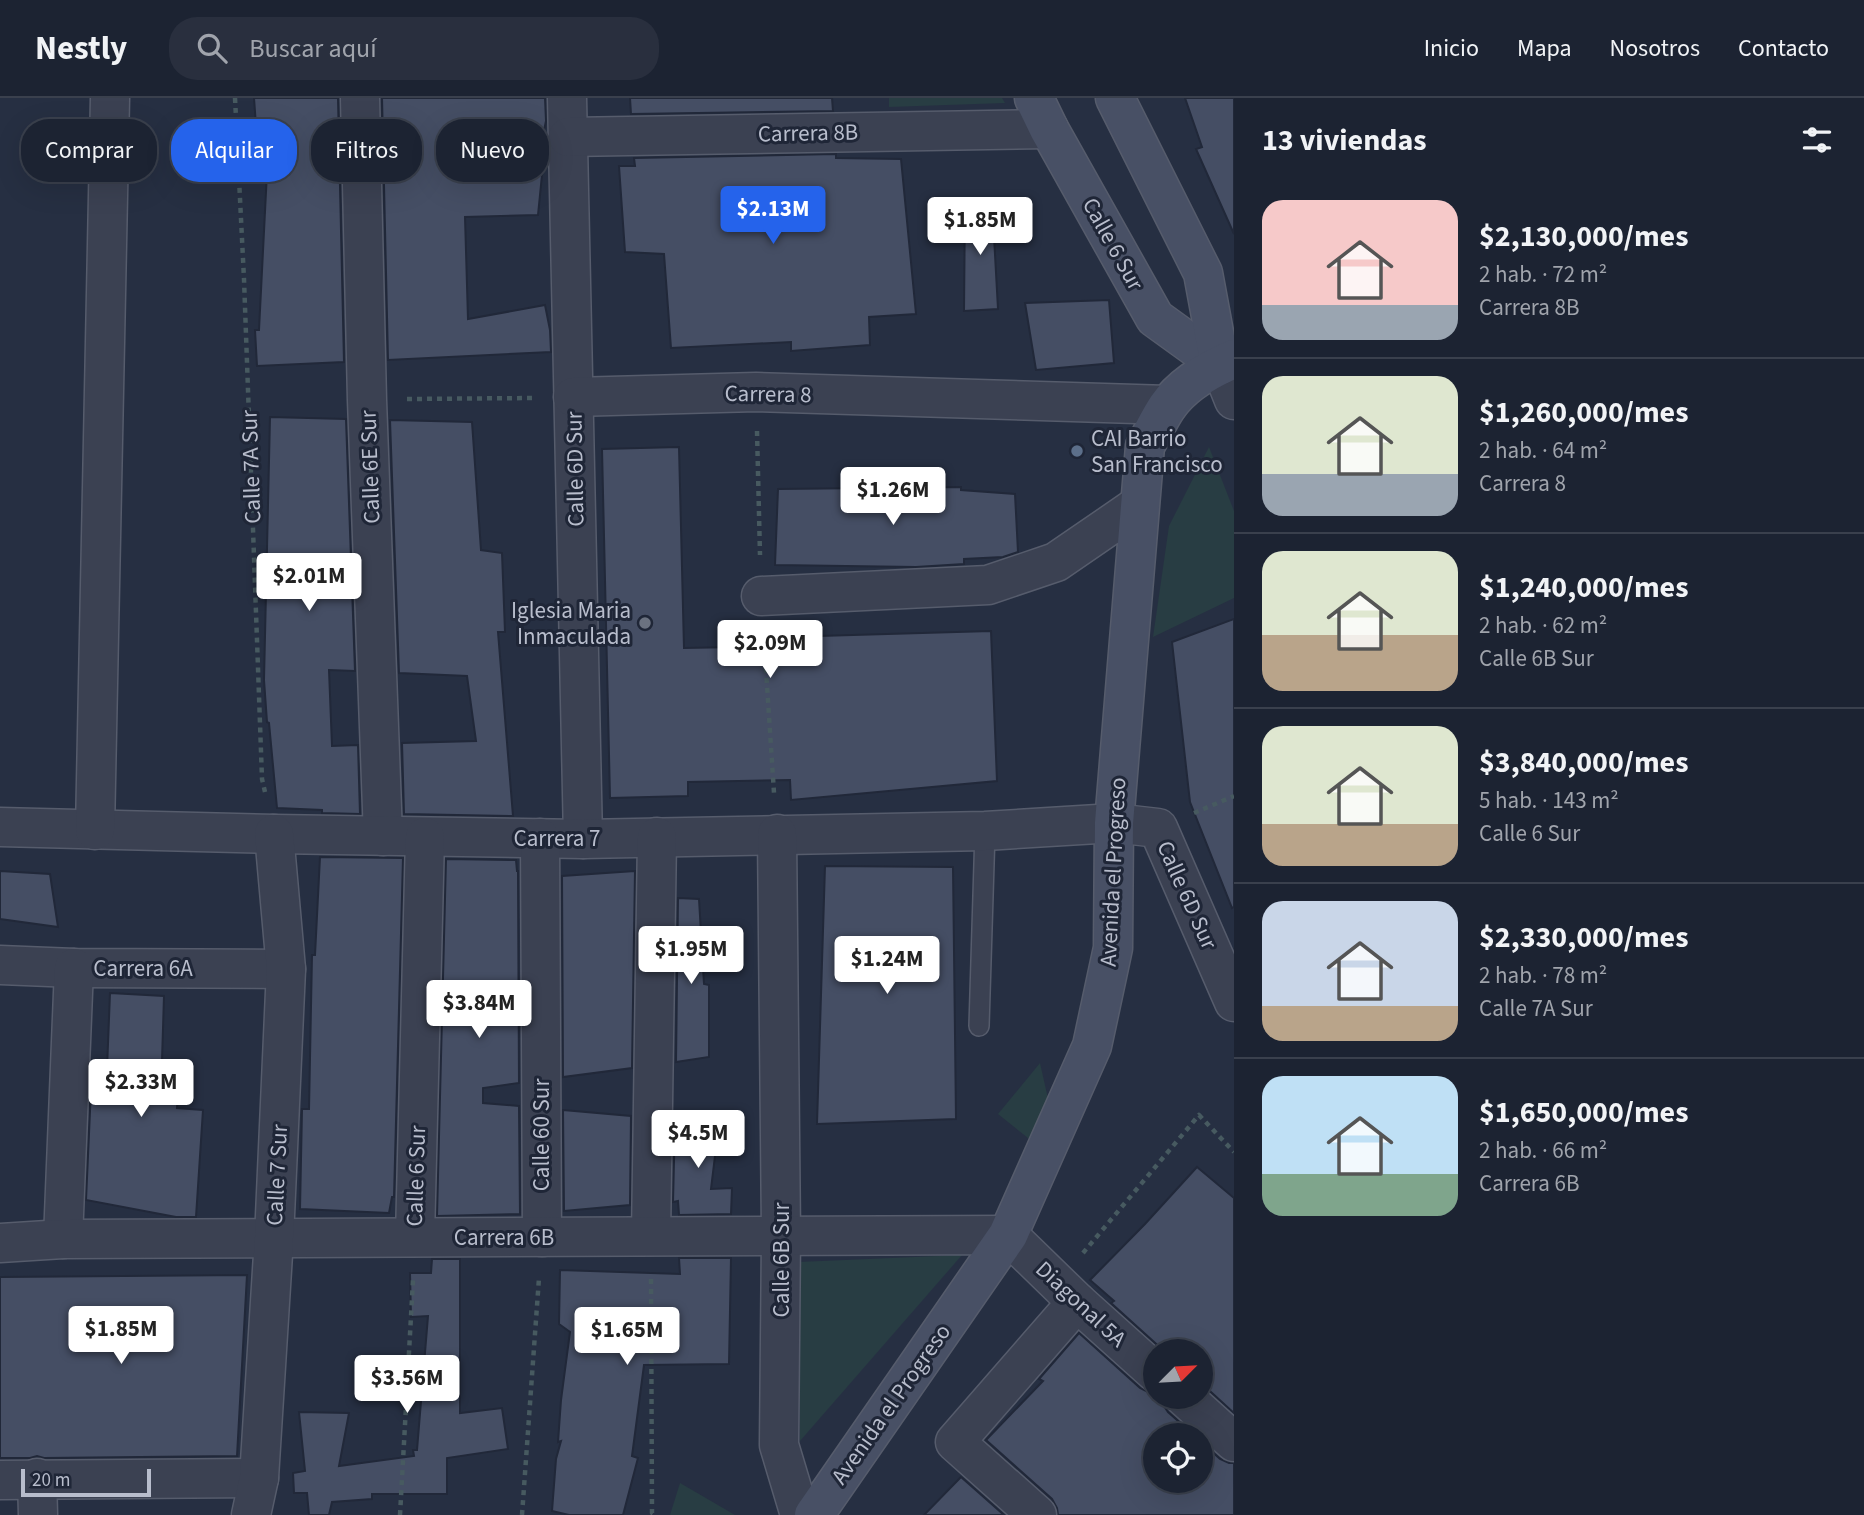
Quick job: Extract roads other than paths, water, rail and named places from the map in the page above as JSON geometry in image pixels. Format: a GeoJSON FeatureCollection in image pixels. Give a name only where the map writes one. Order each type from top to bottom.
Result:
{"type":"FeatureCollection","features":[{"type":"Feature","properties":{"kind":"main road"},"geometry":{"type":"LineString","coordinates":[[1115,98],[1203,273],[1227,362]]}},
{"type":"Feature","properties":{"kind":"main road","name":"Calle 6 Sur"},"geometry":{"type":"LineString","coordinates":[[1042,114],[1155,318],[1227,362]]}},
{"type":"Feature","properties":{"kind":"main road","name":"Avenida el Progreso"},"geometry":{"type":"LineString","coordinates":[[814,1515],[1008,1234],[1092,1046],[1113,948],[1114,823],[1145,446],[1168,405],[1191,383],[1227,362]]}},
{"type":"Feature","properties":{"kind":"street"},"geometry":{"type":"LineString","coordinates":[[95,830],[110,98]]}},
{"type":"Feature","properties":{"kind":"street","name":"Calle 6E Sur"},"geometry":{"type":"LineString","coordinates":[[360,98],[367,400],[383,836]]}},
{"type":"Feature","properties":{"kind":"street","name":"Calle 6D Sur"},"geometry":{"type":"LineString","coordinates":[[567,98],[583,839]]}},
{"type":"Feature","properties":{"kind":"street","name":"Carrera 8B"},"geometry":{"type":"LineString","coordinates":[[568,137],[1042,114]]}},
{"type":"Feature","properties":{"kind":"street"},"geometry":{"type":"LineString","coordinates":[[1227,362],[1234,400]]}},
{"type":"Feature","properties":{"kind":"street","name":"Carrera 8"},"geometry":{"type":"LineString","coordinates":[[573,397],[756,392],[1168,405]]}},
{"type":"Feature","properties":{"kind":"street"},"geometry":{"type":"LineString","coordinates":[[761,596],[988,585],[1056,562],[1139,505]]}},
{"type":"Feature","properties":{"kind":"street","name":"Carrera 7"},"geometry":{"type":"LineString","coordinates":[[0,827],[583,839],[985,831],[1114,823]]}},
{"type":"Feature","properties":{"kind":"street","name":"Calle 6D Sur"},"geometry":{"type":"LineString","coordinates":[[1114,823],[1158,828],[1234,1002]]}},
{"type":"Feature","properties":{"kind":"street","name":"Calle 7 Sur"},"geometry":{"type":"LineString","coordinates":[[251,1515],[259,1478],[274,1238],[286,969],[274,834]]}},
{"type":"Feature","properties":{"kind":"street","name":"Calle 6B Sur"},"geometry":{"type":"LineString","coordinates":[[777,834],[781,1236],[779,1445],[800,1515]]}},
{"type":"Feature","properties":{"kind":"street","name":"Calle 6 Sur"},"geometry":{"type":"LineString","coordinates":[[415,1237],[425,837]]}},
{"type":"Feature","properties":{"kind":"street"},"geometry":{"type":"LineString","coordinates":[[651,1236],[657,837]]}},
{"type":"Feature","properties":{"kind":"street","name":"Calle 60 Sur"},"geometry":{"type":"LineString","coordinates":[[540,838],[542,1237]]}},
{"type":"Feature","properties":{"kind":"street","name":"Carrera 6A"},"geometry":{"type":"LineString","coordinates":[[0,965],[286,969]]}},
{"type":"Feature","properties":{"kind":"street"},"geometry":{"type":"LineString","coordinates":[[64,1239],[74,968]]}},
{"type":"Feature","properties":{"kind":"street","name":"Carrera 6B"},"geometry":{"type":"LineString","coordinates":[[0,1243],[64,1239],[1008,1234]]}},
{"type":"Feature","properties":{"kind":"street","name":"Diagonal 5A"},"geometry":{"type":"LineString","coordinates":[[1008,1234],[1143,1361]]}},
{"type":"Feature","properties":{"kind":"street"},"geometry":{"type":"LineString","coordinates":[[1037,1515],[955,1442],[1067,1292]]}},
{"type":"Feature","properties":{"kind":"street"},"geometry":{"type":"LineString","coordinates":[[1197,1409],[1234,1443]]}},
{"type":"Feature","properties":{"kind":"street"},"geometry":{"type":"LineString","coordinates":[[25,1491],[259,1478]]}},
{"type":"Feature","properties":{"kind":"lane"},"geometry":{"type":"LineString","coordinates":[[979,1026],[985,831]]}},
{"type":"Feature","properties":{"kind":"place","name":"CAI Barrio San Francisco"},"geometry":{"type":"Point","coordinates":[1077,451]}},
{"type":"Feature","properties":{"kind":"place","name":"Iglesia Maria Inmaculada"},"geometry":{"type":"Point","coordinates":[645,623]}}]}
